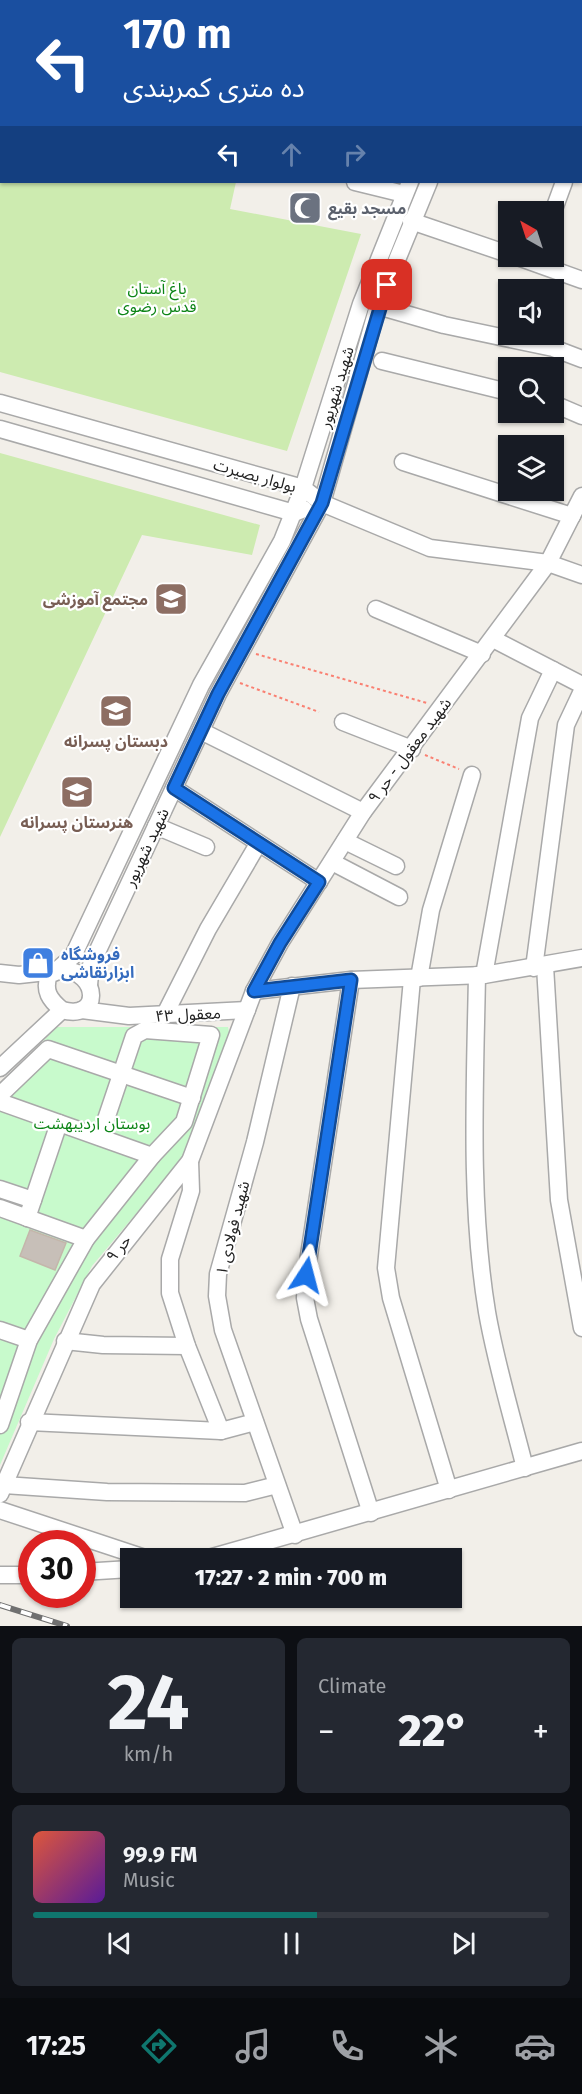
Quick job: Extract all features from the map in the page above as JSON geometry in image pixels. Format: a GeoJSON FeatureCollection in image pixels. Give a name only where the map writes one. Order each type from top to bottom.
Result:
{"type":"FeatureCollection","features":[{"type":"Feature","properties":{"kind":"street"},"geometry":{"type":"LineString","coordinates":[[364,183],[407,188]]}},
{"type":"Feature","properties":{"kind":"street","name":"شهید شهریور"},"geometry":{"type":"LineString","coordinates":[[90,988],[91,965],[226,678],[322,503],[378,306],[429,183]]}},
{"type":"Feature","properties":{"kind":"street"},"geometry":{"type":"LineString","coordinates":[[557,201],[564,183]]}},
{"type":"Feature","properties":{"kind":"street","name":"شهید شهریور"},"geometry":{"type":"LineString","coordinates":[[56,971],[73,956],[201,685],[282,541],[303,488],[362,304],[407,188]]}},
{"type":"Feature","properties":{"kind":"street"},"geometry":{"type":"LineString","coordinates":[[411,221],[498,251]]}},
{"type":"Feature","properties":{"kind":"street"},"geometry":{"type":"LineString","coordinates":[[546,267],[582,280]]}},
{"type":"Feature","properties":{"kind":"street"},"geometry":{"type":"LineString","coordinates":[[378,306],[444,325],[554,348],[582,359]]}},
{"type":"Feature","properties":{"kind":"street"},"geometry":{"type":"LineString","coordinates":[[382,361],[498,390]]}},
{"type":"Feature","properties":{"kind":"street","name":"بولوار بصیرت"},"geometry":{"type":"LineString","coordinates":[[0,403],[303,488],[322,503]]}},
{"type":"Feature","properties":{"kind":"street"},"geometry":{"type":"LineString","coordinates":[[564,408],[582,416]]}},
{"type":"Feature","properties":{"kind":"street","name":"بولوار بصیرت"},"geometry":{"type":"LineString","coordinates":[[0,429],[294,513],[322,503]]}},
{"type":"Feature","properties":{"kind":"street"},"geometry":{"type":"LineString","coordinates":[[403,462],[572,516]]}},
{"type":"Feature","properties":{"kind":"street","name":"شهید معقول - حر ۹"},"geometry":{"type":"LineString","coordinates":[[248,1011],[254,991],[280,943],[363,812],[548,563],[582,496]]}},
{"type":"Feature","properties":{"kind":"street"},"geometry":{"type":"LineString","coordinates":[[322,503],[430,548],[548,563],[582,575]]}},
{"type":"Feature","properties":{"kind":"street"},"geometry":{"type":"LineString","coordinates":[[376,609],[482,654]]}},
{"type":"Feature","properties":{"kind":"street"},"geometry":{"type":"LineString","coordinates":[[493,639],[582,685]]}},
{"type":"Feature","properties":{"kind":"street"},"geometry":{"type":"LineString","coordinates":[[525,1468],[487,1313],[480,1246],[474,1116],[481,975],[530,718],[553,670]]}},
{"type":"Feature","properties":{"kind":"street"},"geometry":{"type":"LineString","coordinates":[[582,691],[566,725],[539,967],[559,1200],[582,1328]]}},
{"type":"Feature","properties":{"kind":"street"},"geometry":{"type":"LineString","coordinates":[[343,722],[412,749]]}},
{"type":"Feature","properties":{"kind":"street"},"geometry":{"type":"LineString","coordinates":[[201,731],[363,812]]}},
{"type":"Feature","properties":{"kind":"street"},"geometry":{"type":"LineString","coordinates":[[449,1490],[391,1298],[386,1268],[415,978],[431,910],[472,775]]}},
{"type":"Feature","properties":{"kind":"street"},"geometry":{"type":"LineString","coordinates":[[174,788],[319,882]]}},
{"type":"Feature","properties":{"kind":"street"},"geometry":{"type":"LineString","coordinates":[[156,826],[206,847]]}},
{"type":"Feature","properties":{"kind":"street"},"geometry":{"type":"LineString","coordinates":[[345,841],[396,866]]}},
{"type":"Feature","properties":{"kind":"street"},"geometry":{"type":"LineString","coordinates":[[164,1016],[208,929],[258,844]]}},
{"type":"Feature","properties":{"kind":"street"},"geometry":{"type":"LineString","coordinates":[[332,862],[399,897]]}},
{"type":"Feature","properties":{"kind":"street"},"geometry":{"type":"LineString","coordinates":[[254,991],[351,980],[481,975],[582,958]]}},
{"type":"Feature","properties":{"kind":"street"},"geometry":{"type":"LineString","coordinates":[[46,990],[49,975],[56,971]]}},
{"type":"Feature","properties":{"kind":"street"},"geometry":{"type":"LineString","coordinates":[[0,973],[19,975],[56,971],[76,972],[90,988],[129,1017]]}},
{"type":"Feature","properties":{"kind":"street"},"geometry":{"type":"LineString","coordinates":[[19,975],[46,990],[52,1002],[62,1010],[82,1010],[88,1006],[90,988]]}},
{"type":"Feature","properties":{"kind":"street"},"geometry":{"type":"LineString","coordinates":[[351,980],[306,1275],[305,1298],[309,1319],[370,1513]]}},
{"type":"Feature","properties":{"kind":"street","name":"شهید فولادی ۱"},"geometry":{"type":"LineString","coordinates":[[292,986],[255,1142],[218,1274],[217,1296],[223,1330],[295,1535]]}},
{"type":"Feature","properties":{"kind":"street"},"geometry":{"type":"LineString","coordinates":[[0,1068],[62,1010]]}},
{"type":"Feature","properties":{"kind":"street","name":"معقول ۴۳"},"geometry":{"type":"LineString","coordinates":[[82,1010],[129,1017],[248,1011]]}},
{"type":"Feature","properties":{"kind":"street","name":"حر ۹"},"geometry":{"type":"LineString","coordinates":[[2,1490],[29,1422],[92,1284],[108,1260],[190,1161],[248,1011]]}},
{"type":"Feature","properties":{"kind":"street"},"geometry":{"type":"LineString","coordinates":[[2,1416],[29,1340],[86,1239],[152,1155],[184,1122],[211,1035],[145,1030],[134,1036],[100,1137]]}},
{"type":"Feature","properties":{"kind":"street"},"geometry":{"type":"LineString","coordinates":[[0,1095],[48,1049],[192,1098]]}},
{"type":"Feature","properties":{"kind":"street"},"geometry":{"type":"LineString","coordinates":[[0,1102],[152,1155]]}},
{"type":"Feature","properties":{"kind":"street"},"geometry":{"type":"LineString","coordinates":[[27,1218],[59,1123]]}},
{"type":"Feature","properties":{"kind":"street"},"geometry":{"type":"LineString","coordinates":[[190,1161],[192,1191],[170,1259],[170,1293],[187,1346],[221,1431]]}},
{"type":"Feature","properties":{"kind":"street"},"geometry":{"type":"LineString","coordinates":[[0,1189],[33,1200]]}},
{"type":"Feature","properties":{"kind":"street"},"geometry":{"type":"LineString","coordinates":[[0,1208],[86,1239]]}},
{"type":"Feature","properties":{"kind":"street"},"geometry":{"type":"LineString","coordinates":[[0,1330],[29,1340]]}},
{"type":"Feature","properties":{"kind":"street"},"geometry":{"type":"LineString","coordinates":[[65,1341],[103,1345],[187,1346]]}},
{"type":"Feature","properties":{"kind":"street"},"geometry":{"type":"LineString","coordinates":[[29,1422],[221,1431],[255,1422]]}},
{"type":"Feature","properties":{"kind":"street"},"geometry":{"type":"LineString","coordinates":[[246,1548],[582,1451]]}},
{"type":"Feature","properties":{"kind":"street"},"geometry":{"type":"LineString","coordinates":[[2,1490],[245,1493],[278,1485]]}},
{"type":"Feature","properties":{"kind":"street"},"geometry":{"type":"LineString","coordinates":[[0,1510],[120,1550]]}},
{"type":"Feature","properties":{"kind":"street"},"geometry":{"type":"LineString","coordinates":[[96,1571],[120,1570]]}},
{"type":"Feature","properties":{"kind":"street"},"geometry":{"type":"LineString","coordinates":[[0,1575],[18,1575]]}},
{"type":"Feature","properties":{"kind":"path"},"geometry":{"type":"LineString","coordinates":[[242,650],[441,707]]}},
{"type":"Feature","properties":{"kind":"path"},"geometry":{"type":"LineString","coordinates":[[226,678],[319,712]]}},
{"type":"Feature","properties":{"kind":"path"},"geometry":{"type":"LineString","coordinates":[[412,749],[472,775]]}},
{"type":"Feature","properties":{"kind":"green space","name":"باغ آستان قدس رضوی"},"geometry":{"type":"Polygon","coordinates":[[[0,183],[236,183],[230,209],[361,234],[287,451],[0,372],[0,183]]]}},
{"type":"Feature","properties":{"kind":"green space"},"geometry":{"type":"Polygon","coordinates":[[[0,453],[260,525],[252,555],[142,535],[0,837],[0,453]]]}},
{"type":"Feature","properties":{"kind":"green space","name":"بوستان اردیبهشت"},"geometry":{"type":"Polygon","coordinates":[[[57,1027],[228,1027],[230,1037],[182,1159],[92,1266],[54,1339],[0,1465],[0,1085],[57,1027]]]}},
{"type":"Feature","properties":{"kind":"building"},"geometry":{"type":"Polygon","coordinates":[[[30,1230],[66,1243],[55,1270],[20,1256],[30,1230]]]}},
{"type":"Feature","properties":{"kind":"railway"},"geometry":{"type":"LineString","coordinates":[[0,1605],[67,1626]]}},
{"type":"Feature","properties":{"kind":"place","name":"مسجد بقیع"},"geometry":{"type":"Point","coordinates":[305,208]}},
{"type":"Feature","properties":{"kind":"place","name":"مجتمع آموزشی"},"geometry":{"type":"Point","coordinates":[171,599]}},
{"type":"Feature","properties":{"kind":"place","name":"دبستان پسرانه"},"geometry":{"type":"Point","coordinates":[116,711]}},
{"type":"Feature","properties":{"kind":"place","name":"هنرستان پسرانه"},"geometry":{"type":"Point","coordinates":[77,792]}},
{"type":"Feature","properties":{"kind":"place","name":"فروشگاه ابزارنقاشی"},"geometry":{"type":"Point","coordinates":[38,963]}},
{"type":"Feature","properties":{"kind":"route"},"geometry":{"type":"LineString","coordinates":[[306,1275],[351,980],[254,991],[280,943],[319,882],[174,788],[218,694],[322,503],[378,306],[387,285]]}}]}
